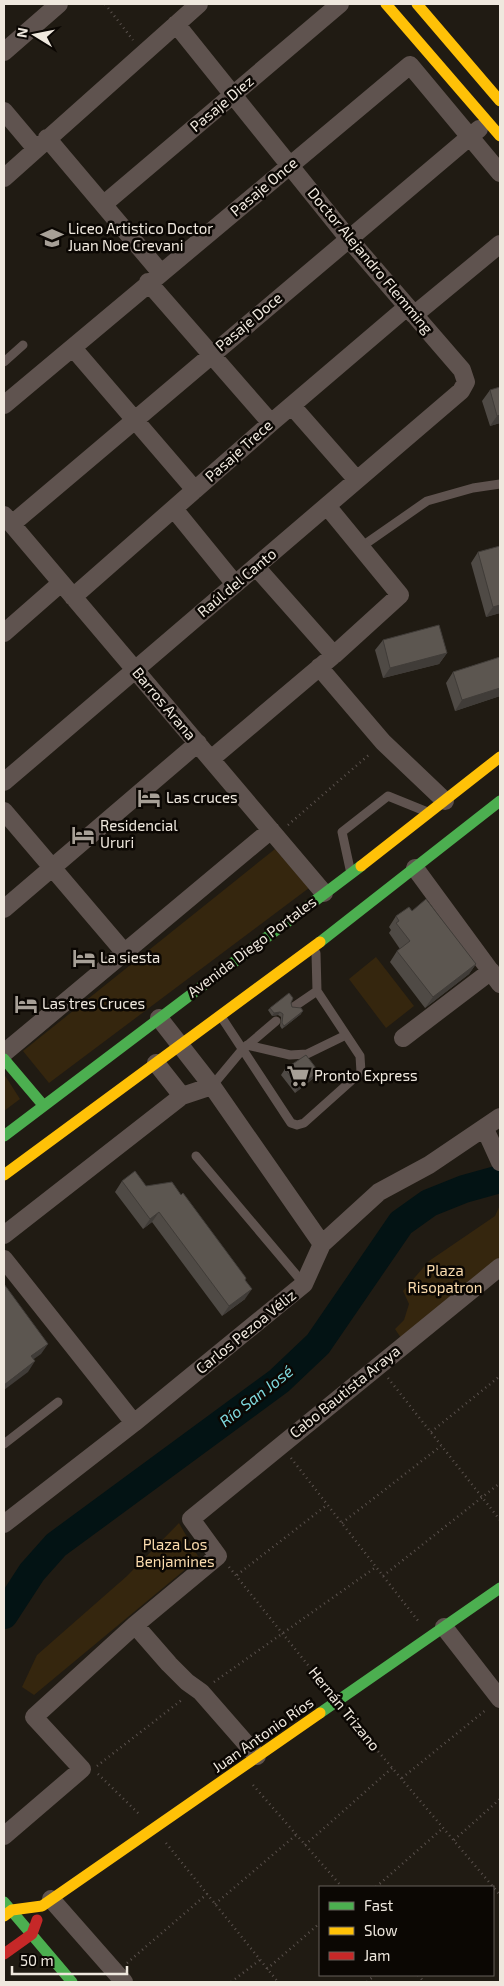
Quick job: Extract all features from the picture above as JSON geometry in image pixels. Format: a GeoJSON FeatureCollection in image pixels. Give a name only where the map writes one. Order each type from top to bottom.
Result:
{"type":"FeatureCollection","features":[{"type":"Feature","properties":{"kind":"main road"},"geometry":{"type":"LineString","coordinates":[[386,4],[500,136]]}},
{"type":"Feature","properties":{"kind":"main road"},"geometry":{"type":"LineString","coordinates":[[417,4],[497,90]]}},
{"type":"Feature","properties":{"kind":"main road","name":"Avenida Diego Portales"},"geometry":{"type":"LineString","coordinates":[[4,1136],[445,801],[468,789],[500,757]]}},
{"type":"Feature","properties":{"kind":"main road"},"geometry":{"type":"LineString","coordinates":[[4,1175],[317,945],[415,868],[483,810],[500,801]]}},
{"type":"Feature","properties":{"kind":"main road"},"geometry":{"type":"LineString","coordinates":[[216,974],[221,1016]]}},
{"type":"Feature","properties":{"kind":"main road"},"geometry":{"type":"LineString","coordinates":[[4,1059],[43,1105]]}},
{"type":"Feature","properties":{"kind":"main road","name":"Juan Antonio Ríos"},"geometry":{"type":"LineString","coordinates":[[6,1909],[47,1902],[500,1588]]}},
{"type":"Feature","properties":{"kind":"main road"},"geometry":{"type":"LineString","coordinates":[[4,1954],[32,1934],[47,1902]]}},
{"type":"Feature","properties":{"kind":"main road"},"geometry":{"type":"LineString","coordinates":[[6,1909],[32,1934],[72,1982]]}},
{"type":"Feature","properties":{"kind":"street"},"geometry":{"type":"LineString","coordinates":[[4,52],[59,4]]}},
{"type":"Feature","properties":{"kind":"street"},"geometry":{"type":"LineString","coordinates":[[4,178],[198,4]]}},
{"type":"Feature","properties":{"kind":"street","name":"Pasaje Diez"},"geometry":{"type":"LineString","coordinates":[[104,204],[340,4]]}},
{"type":"Feature","properties":{"kind":"street","name":"Doctor Alejandro Flemming"},"geometry":{"type":"LineString","coordinates":[[176,24],[348,238],[462,370],[466,382]]}},
{"type":"Feature","properties":{"kind":"street","name":"Pasaje Once"},"geometry":{"type":"LineString","coordinates":[[4,405],[410,65],[470,137]]}},
{"type":"Feature","properties":{"kind":"street"},"geometry":{"type":"LineString","coordinates":[[473,104],[497,90]]}},
{"type":"Feature","properties":{"kind":"street"},"geometry":{"type":"LineString","coordinates":[[4,111],[42,143],[104,204],[211,355],[271,423]]}},
{"type":"Feature","properties":{"kind":"street","name":"Pasaje Doce"},"geometry":{"type":"LineString","coordinates":[[8,520],[135,420],[487,121]]}},
{"type":"Feature","properties":{"kind":"street"},"geometry":{"type":"LineString","coordinates":[[470,137],[500,173]]}},
{"type":"Feature","properties":{"kind":"street","name":"Pasaje Trece"},"geometry":{"type":"LineString","coordinates":[[73,597],[271,423],[410,311],[500,244]]}},
{"type":"Feature","properties":{"kind":"street"},"geometry":{"type":"LineString","coordinates":[[72,348],[196,490]]}},
{"type":"Feature","properties":{"kind":"street","name":"Raúl del Canto"},"geometry":{"type":"LineString","coordinates":[[4,782],[461,391],[466,382]]}},
{"type":"Feature","properties":{"kind":"street"},"geometry":{"type":"LineString","coordinates":[[292,406],[357,480]]}},
{"type":"Feature","properties":{"kind":"street"},"geometry":{"type":"LineString","coordinates":[[211,759],[334,655],[400,595],[327,506]]}},
{"type":"Feature","properties":{"kind":"street"},"geometry":{"type":"LineString","coordinates":[[174,509],[235,584]]}},
{"type":"Feature","properties":{"kind":"street","name":"Barros Arana"},"geometry":{"type":"LineString","coordinates":[[8,520],[324,893]]}},
{"type":"Feature","properties":{"kind":"street"},"geometry":{"type":"LineString","coordinates":[[256,567],[334,655]]}},
{"type":"Feature","properties":{"kind":"street"},"geometry":{"type":"LineString","coordinates":[[4,633],[61,583]]}},
{"type":"Feature","properties":{"kind":"street"},"geometry":{"type":"LineString","coordinates":[[319,667],[383,742],[445,801]]}},
{"type":"Feature","properties":{"kind":"street"},"geometry":{"type":"LineString","coordinates":[[4,909],[198,744]]}},
{"type":"Feature","properties":{"kind":"street"},"geometry":{"type":"LineString","coordinates":[[4,812],[125,953]]}},
{"type":"Feature","properties":{"kind":"street"},"geometry":{"type":"LineString","coordinates":[[4,1053],[274,833]]}},
{"type":"Feature","properties":{"kind":"street"},"geometry":{"type":"LineString","coordinates":[[403,1038],[496,978],[415,868]]}},
{"type":"Feature","properties":{"kind":"street"},"geometry":{"type":"LineString","coordinates":[[159,1018],[212,1086],[322,1244]]}},
{"type":"Feature","properties":{"kind":"street"},"geometry":{"type":"LineString","coordinates":[[156,1063],[182,1096]]}},
{"type":"Feature","properties":{"kind":"street"},"geometry":{"type":"LineString","coordinates":[[4,1235],[182,1096],[212,1086]]}},
{"type":"Feature","properties":{"kind":"street","name":"Carlos Pezoa Véliz"},"geometry":{"type":"LineString","coordinates":[[4,1524],[134,1423],[304,1284],[322,1244],[379,1192],[429,1165],[485,1129],[500,1117]]}},
{"type":"Feature","properties":{"kind":"street"},"geometry":{"type":"LineString","coordinates":[[485,1129],[500,1162]]}},
{"type":"Feature","properties":{"kind":"street"},"geometry":{"type":"LineString","coordinates":[[4,1259],[134,1423]]}},
{"type":"Feature","properties":{"kind":"street","name":"Cabo Bautista Araya"},"geometry":{"type":"LineString","coordinates":[[218,1556],[191,1520],[280,1444],[500,1267]]}},
{"type":"Feature","properties":{"kind":"street"},"geometry":{"type":"LineString","coordinates":[[4,1836],[87,1769],[34,1717],[135,1625],[218,1556]]}},
{"type":"Feature","properties":{"kind":"street"},"geometry":{"type":"LineString","coordinates":[[135,1625],[169,1664],[187,1682],[201,1692],[258,1756]]}},
{"type":"Feature","properties":{"kind":"street"},"geometry":{"type":"LineString","coordinates":[[437,1632],[500,1699]]}},
{"type":"Feature","properties":{"kind":"street"},"geometry":{"type":"LineString","coordinates":[[47,1902],[120,1977]]}},
{"type":"Feature","properties":{"kind":"lane"},"geometry":{"type":"LineString","coordinates":[[4,362],[23,345]]}},
{"type":"Feature","properties":{"kind":"lane"},"geometry":{"type":"LineString","coordinates":[[361,547],[427,501],[473,488],[500,484]]}},
{"type":"Feature","properties":{"kind":"lane"},"geometry":{"type":"LineString","coordinates":[[351,873],[342,832],[388,796],[430,813]]}},
{"type":"Feature","properties":{"kind":"lane"},"geometry":{"type":"LineString","coordinates":[[221,1016],[245,1047],[291,1123],[297,1125],[304,1123],[361,1072],[360,1056],[317,991],[315,964],[317,945]]}},
{"type":"Feature","properties":{"kind":"lane"},"geometry":{"type":"LineString","coordinates":[[295,1006],[317,991]]}},
{"type":"Feature","properties":{"kind":"lane"},"geometry":{"type":"LineString","coordinates":[[212,1086],[245,1047],[276,1021]]}},
{"type":"Feature","properties":{"kind":"lane"},"geometry":{"type":"LineString","coordinates":[[245,1047],[290,1055],[307,1054],[346,1035]]}},
{"type":"Feature","properties":{"kind":"lane"},"geometry":{"type":"LineString","coordinates":[[196,1156],[304,1284]]}},
{"type":"Feature","properties":{"kind":"lane"},"geometry":{"type":"LineString","coordinates":[[4,1444],[58,1402]]}},
{"type":"Feature","properties":{"kind":"path"},"geometry":{"type":"LineString","coordinates":[[105,4],[143,53]]}},
{"type":"Feature","properties":{"kind":"path"},"geometry":{"type":"LineString","coordinates":[[274,833],[383,742]]}},
{"type":"Feature","properties":{"kind":"path"},"geometry":{"type":"LineString","coordinates":[[378,1366],[500,1520]]}},
{"type":"Feature","properties":{"kind":"path"},"geometry":{"type":"LineString","coordinates":[[431,1432],[500,1376]]}},
{"type":"Feature","properties":{"kind":"path"},"geometry":{"type":"LineString","coordinates":[[280,1444],[383,1576],[437,1632]]}},
{"type":"Feature","properties":{"kind":"path"},"geometry":{"type":"LineString","coordinates":[[342,1523],[441,1446]]}},
{"type":"Feature","properties":{"kind":"path"},"geometry":{"type":"LineString","coordinates":[[383,1576],[500,1483]]}},
{"type":"Feature","properties":{"kind":"path"},"geometry":{"type":"LineString","coordinates":[[237,1575],[327,1505]]}},
{"type":"Feature","properties":{"kind":"path","name":"Hernán Trizano"},"geometry":{"type":"LineString","coordinates":[[218,1556],[237,1575],[336,1702],[491,1886]]}},
{"type":"Feature","properties":{"kind":"path"},"geometry":{"type":"LineString","coordinates":[[278,1982],[154,1828],[87,1769],[180,1701],[201,1692],[376,1567]]}},
{"type":"Feature","properties":{"kind":"path"},"geometry":{"type":"LineString","coordinates":[[401,1778],[500,1699]]}},
{"type":"Feature","properties":{"kind":"path"},"geometry":{"type":"LineString","coordinates":[[305,1844],[392,1768]]}},
{"type":"Feature","properties":{"kind":"path"},"geometry":{"type":"LineString","coordinates":[[239,1769],[341,1886]]}},
{"type":"Feature","properties":{"kind":"path"},"geometry":{"type":"LineString","coordinates":[[454,1840],[500,1799]]}},
{"type":"Feature","properties":{"kind":"path"},"geometry":{"type":"LineString","coordinates":[[377,1886],[443,1828]]}},
{"type":"Feature","properties":{"kind":"path"},"geometry":{"type":"LineString","coordinates":[[215,1904],[296,1834]]}},
{"type":"Feature","properties":{"kind":"path","name":"Hernán Trizano"},"geometry":{"type":"LineString","coordinates":[[494,1890],[500,1895]]}},
{"type":"Feature","properties":{"kind":"path"},"geometry":{"type":"LineString","coordinates":[[120,1977],[207,1894]]}},
{"type":"Feature","properties":{"kind":"path"},"geometry":{"type":"LineString","coordinates":[[267,1968],[319,1924]]}},
{"type":"Feature","properties":{"kind":"path"},"geometry":{"type":"LineString","coordinates":[[231,1982],[260,1960]]}},
{"type":"Feature","properties":{"kind":"green space"},"geometry":{"type":"Polygon","coordinates":[[[275,849],[309,888],[49,1083],[23,1051],[275,849]]]}},
{"type":"Feature","properties":{"kind":"green space"},"geometry":{"type":"Polygon","coordinates":[[[376,957],[414,1006],[386,1028],[349,979],[376,957]]]}},
{"type":"Feature","properties":{"kind":"green space"},"geometry":{"type":"Polygon","coordinates":[[[4,1074],[20,1099],[4,1111],[4,1074]]]}},
{"type":"Feature","properties":{"kind":"green space","name":"Plaza Risopatron"},"geometry":{"type":"Polygon","coordinates":[[[500,1205],[500,1267],[405,1344],[395,1329],[404,1320],[409,1304],[403,1291],[429,1261],[495,1216],[500,1205]]]}},
{"type":"Feature","properties":{"kind":"green space","name":"Plaza Los Benjamines"},"geometry":{"type":"Polygon","coordinates":[[[179,1523],[199,1558],[34,1695],[22,1687],[37,1655],[127,1576],[179,1523]]]}},
{"type":"Feature","properties":{"kind":"building"},"geometry":{"type":"Polygon","coordinates":[[[500,387],[500,415],[497,416],[490,390],[500,387]]]}},
{"type":"Feature","properties":{"kind":"building"},"geometry":{"type":"Polygon","coordinates":[[[500,546],[500,605],[493,607],[478,552],[500,546]]]}},
{"type":"Feature","properties":{"kind":"building"},"geometry":{"type":"Polygon","coordinates":[[[439,625],[447,653],[390,668],[383,640],[439,625]]]}},
{"type":"Feature","properties":{"kind":"building"},"geometry":{"type":"Polygon","coordinates":[[[500,657],[500,688],[462,700],[453,672],[500,657]]]}},
{"type":"Feature","properties":{"kind":"building"},"geometry":{"type":"Polygon","coordinates":[[[426,899],[476,964],[433,997],[397,951],[410,941],[396,923],[399,921],[396,916],[409,907],[412,911],[426,899]]]}},
{"type":"Feature","properties":{"kind":"building"},"geometry":{"type":"Polygon","coordinates":[[[289,993],[293,998],[292,1007],[301,1008],[303,1011],[284,1026],[282,1023],[283,1014],[280,1012],[274,1013],[270,1008],[289,993]]]}},
{"type":"Feature","properties":{"kind":"building","name":"Pronto Express"},"geometry":{"type":"Polygon","coordinates":[[[306,1055],[319,1072],[298,1087],[285,1069],[306,1055]]]}},
{"type":"Feature","properties":{"kind":"building"},"geometry":{"type":"Polygon","coordinates":[[[135,1171],[146,1186],[172,1182],[181,1195],[183,1193],[246,1278],[245,1280],[252,1289],[229,1306],[159,1212],[150,1219],[122,1181],[135,1171]]]}},
{"type":"Feature","properties":{"kind":"building"},"geometry":{"type":"Polygon","coordinates":[[[4,1284],[48,1344],[31,1356],[35,1361],[4,1385],[4,1284]]]}},
{"type":"Feature","properties":{"kind":"waterway","name":"Río San José"},"geometry":{"type":"LineString","coordinates":[[4,1615],[32,1572],[56,1545],[279,1381],[318,1344],[401,1223],[429,1203],[464,1189],[500,1179]]}},
{"type":"Feature","properties":{"kind":"traffic: fast"},"geometry":{"type":"LineString","coordinates":[[320,942],[500,801]]}},
{"type":"Feature","properties":{"kind":"traffic: fast"},"geometry":{"type":"LineString","coordinates":[[4,1136],[361,866]]}},
{"type":"Feature","properties":{"kind":"traffic: fast"},"geometry":{"type":"LineString","coordinates":[[4,1059],[43,1105]]}},
{"type":"Feature","properties":{"kind":"traffic: fast"},"geometry":{"type":"LineString","coordinates":[[320,1713],[500,1588]]}},
{"type":"Feature","properties":{"kind":"traffic: fast"},"geometry":{"type":"LineString","coordinates":[[4,1902],[72,1982]]}},
{"type":"Feature","properties":{"kind":"traffic: slow"},"geometry":{"type":"LineString","coordinates":[[386,4],[500,136]]}},
{"type":"Feature","properties":{"kind":"traffic: slow"},"geometry":{"type":"LineString","coordinates":[[417,4],[500,101]]}},
{"type":"Feature","properties":{"kind":"traffic: slow"},"geometry":{"type":"LineString","coordinates":[[361,866],[500,757]]}},
{"type":"Feature","properties":{"kind":"traffic: slow"},"geometry":{"type":"LineString","coordinates":[[4,1175],[320,942]]}},
{"type":"Feature","properties":{"kind":"traffic: slow"},"geometry":{"type":"LineString","coordinates":[[4,1916],[12,1910],[42,1906],[320,1713]]}},
{"type":"Feature","properties":{"kind":"traffic: jam"},"geometry":{"type":"LineString","coordinates":[[4,1954],[32,1934],[37,1920]]}},
{"type":"Feature","properties":{"kind":"place","name":"Liceo Artistico Doctor Juan Noe Crevani"},"geometry":{"type":"Point","coordinates":[52,238]}},
{"type":"Feature","properties":{"kind":"place","name":"Las cruces"},"geometry":{"type":"Point","coordinates":[149,798]}},
{"type":"Feature","properties":{"kind":"place","name":"Residencial Ururi"},"geometry":{"type":"Point","coordinates":[83,835]}},
{"type":"Feature","properties":{"kind":"place","name":"La siesta"},"geometry":{"type":"Point","coordinates":[84,958]}},
{"type":"Feature","properties":{"kind":"place","name":"Las tres Cruces"},"geometry":{"type":"Point","coordinates":[26,1004]}},
{"type":"Feature","properties":{"kind":"place","name":"Pronto Express"},"geometry":{"type":"Point","coordinates":[298,1076]}}]}
